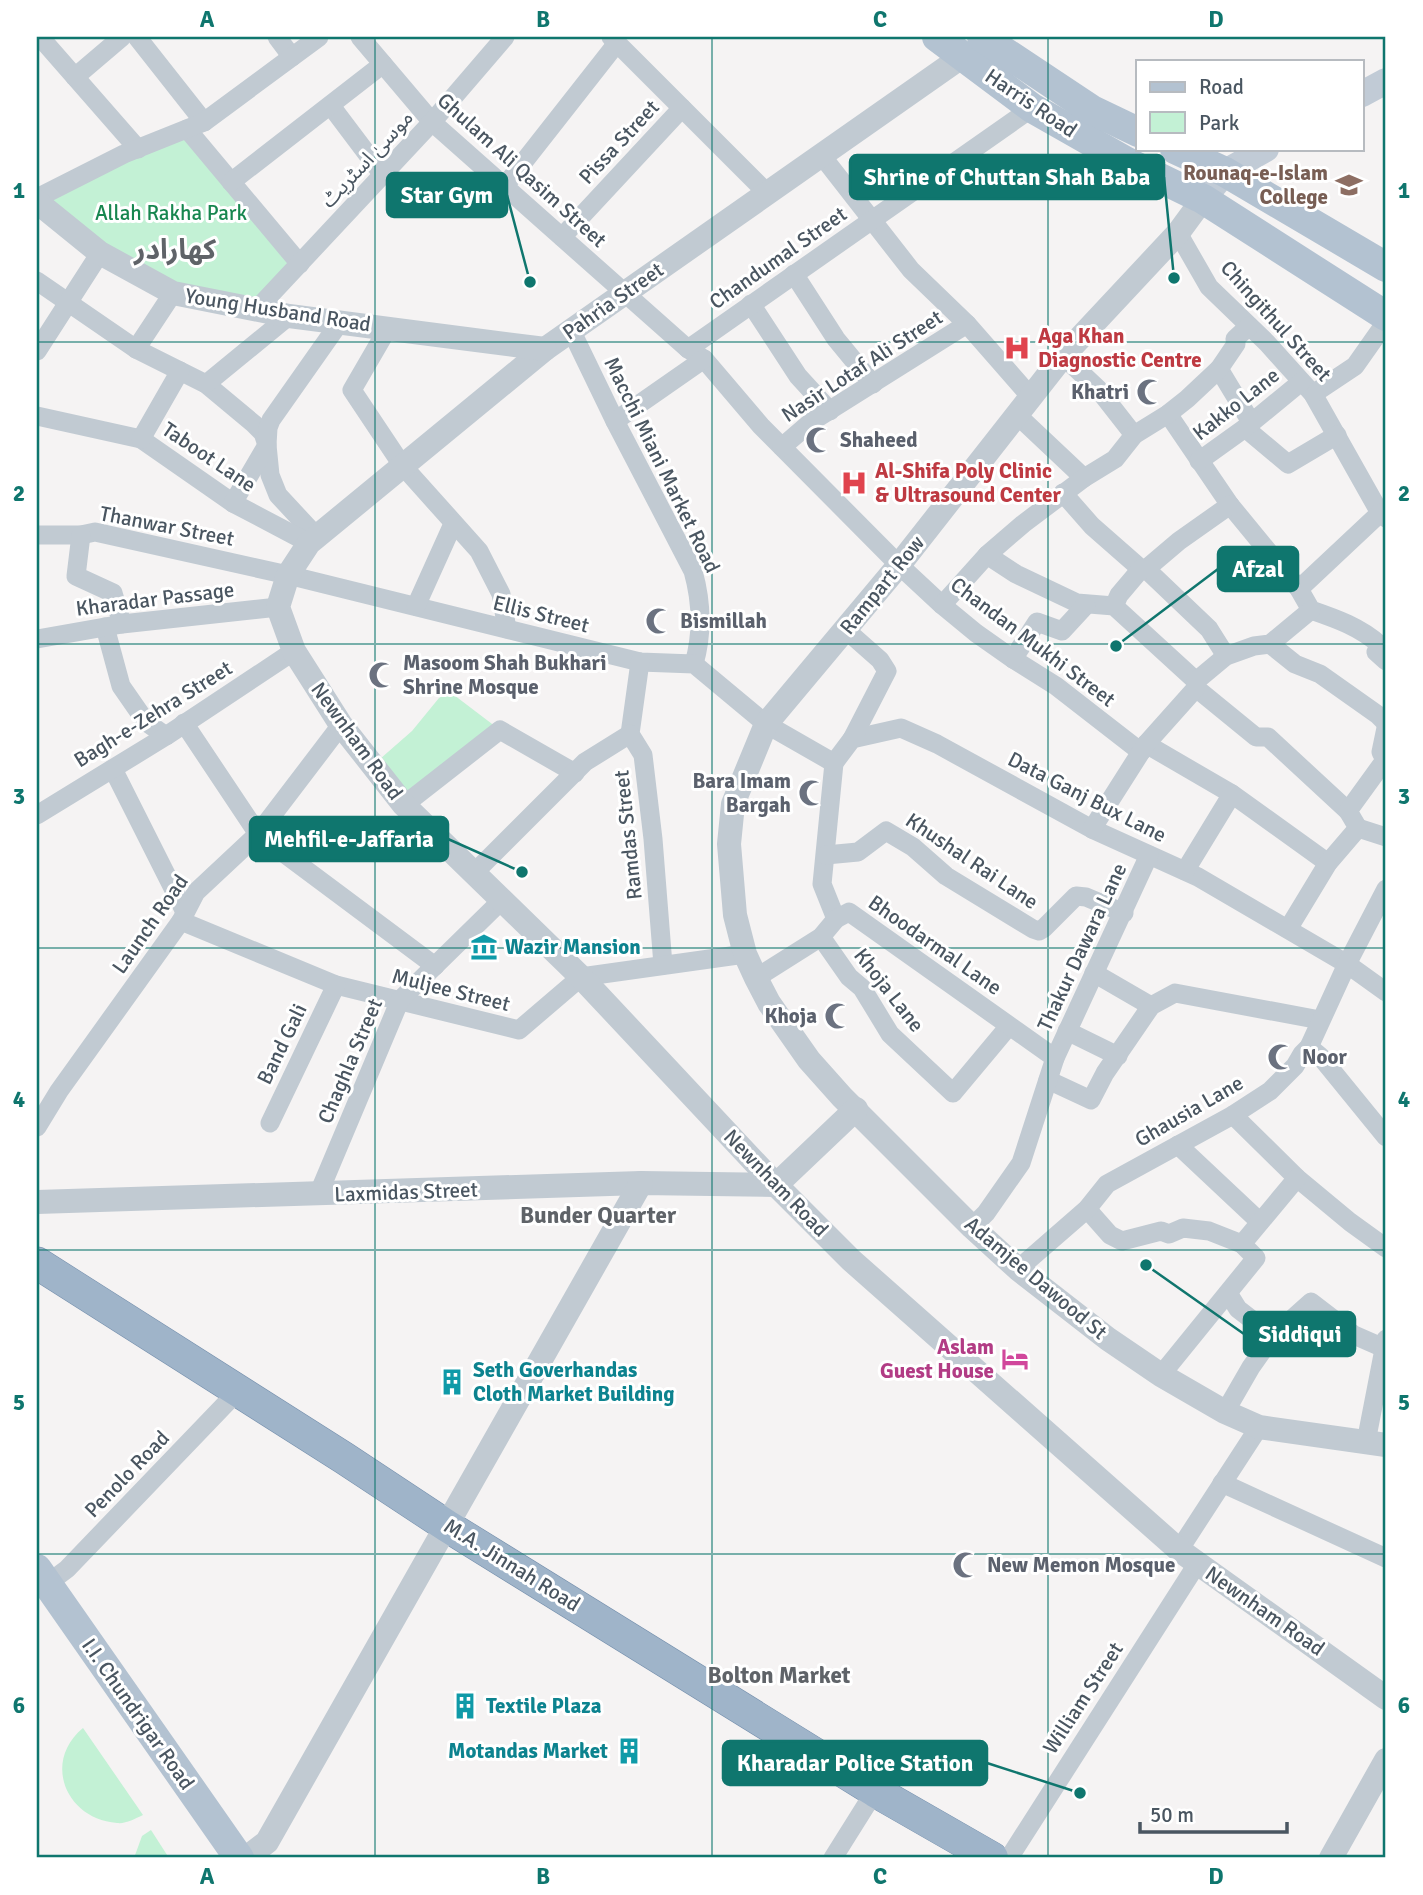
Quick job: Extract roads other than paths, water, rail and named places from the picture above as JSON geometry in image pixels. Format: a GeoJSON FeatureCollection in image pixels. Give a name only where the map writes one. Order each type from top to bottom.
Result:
{"type":"FeatureCollection","features":[{"type":"Feature","properties":{"kind":"highway","name":"M.A. Jinnah Road"},"geometry":{"type":"LineString","coordinates":[[37,1262],[447,1526],[875,1791],[992,1858]]}},
{"type":"Feature","properties":{"kind":"main road","name":"Harris Road"},"geometry":{"type":"LineString","coordinates":[[937,37],[983,43],[1092,110],[1136,131]]}},
{"type":"Feature","properties":{"kind":"main road","name":"Harris Road"},"geometry":{"type":"LineString","coordinates":[[983,43],[1032,108],[1127,163],[1203,199],[1386,316]]}},
{"type":"Feature","properties":{"kind":"main road"},"geometry":{"type":"LineString","coordinates":[[1364,93],[1386,81]]}},
{"type":"Feature","properties":{"kind":"main road"},"geometry":{"type":"LineString","coordinates":[[1177,150],[1225,172],[1386,267]]}},
{"type":"Feature","properties":{"kind":"main road"},"geometry":{"type":"LineString","coordinates":[[1203,199],[1225,172],[1264,150]]}},
{"type":"Feature","properties":{"kind":"main road","name":"I.I. Chundrigar Road"},"geometry":{"type":"LineString","coordinates":[[40,1583],[219,1858]]}},
{"type":"Feature","properties":{"kind":"main road","name":"I.I. Chundrigar Road"},"geometry":{"type":"LineString","coordinates":[[40,1583],[239,1858]]}},
{"type":"Feature","properties":{"kind":"street"},"geometry":{"type":"LineString","coordinates":[[40,37],[138,149]]}},
{"type":"Feature","properties":{"kind":"street"},"geometry":{"type":"LineString","coordinates":[[75,77],[122,37]]}},
{"type":"Feature","properties":{"kind":"street"},"geometry":{"type":"LineString","coordinates":[[137,37],[231,182],[300,264]]}},
{"type":"Feature","properties":{"kind":"street"},"geometry":{"type":"LineString","coordinates":[[277,37],[292,57]]}},
{"type":"Feature","properties":{"kind":"street"},"geometry":{"type":"LineString","coordinates":[[37,200],[138,149],[195,126],[319,37]]}},
{"type":"Feature","properties":{"kind":"street","name":"Ghulam Ali Qasim Street"},"geometry":{"type":"LineString","coordinates":[[360,37],[432,122],[696,354],[782,447],[899,565]]}},
{"type":"Feature","properties":{"kind":"street","name":"موسیٰ اسٹریٹ"},"geometry":{"type":"LineString","coordinates":[[258,308],[432,122],[497,40]]}},
{"type":"Feature","properties":{"kind":"street"},"geometry":{"type":"LineString","coordinates":[[504,187],[614,40],[766,192]]}},
{"type":"Feature","properties":{"kind":"street","name":"Pahria Street"},"geometry":{"type":"LineString","coordinates":[[288,575],[313,540],[545,349],[766,192],[983,43]]}},
{"type":"Feature","properties":{"kind":"street"},"geometry":{"type":"LineString","coordinates":[[231,182],[383,64]]}},
{"type":"Feature","properties":{"kind":"street"},"geometry":{"type":"LineString","coordinates":[[331,106],[383,175]]}},
{"type":"Feature","properties":{"kind":"street","name":"Pissa Street"},"geometry":{"type":"LineString","coordinates":[[562,237],[682,108]]}},
{"type":"Feature","properties":{"kind":"street","name":"Chandumal Street"},"geometry":{"type":"LineString","coordinates":[[615,421],[751,304],[1032,108]]}},
{"type":"Feature","properties":{"kind":"street"},"geometry":{"type":"LineString","coordinates":[[822,156],[911,270],[967,324],[1023,405],[1084,478]]}},
{"type":"Feature","properties":{"kind":"street","name":"Rampart Row"},"geometry":{"type":"LineString","coordinates":[[745,954],[735,915],[729,844],[733,804],[766,724],[846,631],[1063,356],[1178,233],[1203,199]]}},
{"type":"Feature","properties":{"kind":"street","name":"Young Husband Road"},"geometry":{"type":"LineString","coordinates":[[37,200],[100,253],[173,293],[289,316],[545,349]]}},
{"type":"Feature","properties":{"kind":"street","name":"Chingithul Street"},"geometry":{"type":"LineString","coordinates":[[1178,233],[1209,287],[1267,343],[1307,388],[1382,506]]}},
{"type":"Feature","properties":{"kind":"street"},"geometry":{"type":"LineString","coordinates":[[37,351],[100,253]]}},
{"type":"Feature","properties":{"kind":"street"},"geometry":{"type":"LineString","coordinates":[[794,274],[836,339],[873,384]]}},
{"type":"Feature","properties":{"kind":"street"},"geometry":{"type":"LineString","coordinates":[[37,281],[136,349],[206,384],[263,433],[267,444],[233,503]]}},
{"type":"Feature","properties":{"kind":"street"},"geometry":{"type":"LineString","coordinates":[[136,349],[173,293]]}},
{"type":"Feature","properties":{"kind":"street"},"geometry":{"type":"LineString","coordinates":[[751,304],[798,376],[830,411]]}},
{"type":"Feature","properties":{"kind":"street"},"geometry":{"type":"LineString","coordinates":[[206,384],[289,316]]}},
{"type":"Feature","properties":{"kind":"street"},"geometry":{"type":"LineString","coordinates":[[313,540],[278,495],[270,475],[268,428],[340,322]]}},
{"type":"Feature","properties":{"kind":"street","name":"Kakko Lane"},"geometry":{"type":"LineString","coordinates":[[1199,461],[1248,425],[1307,388],[1355,366],[1386,322]]}},
{"type":"Feature","properties":{"kind":"street","name":"Nasir Lotaf Ali Street"},"geometry":{"type":"LineString","coordinates":[[782,447],[811,422],[967,324]]}},
{"type":"Feature","properties":{"kind":"street"},"geometry":{"type":"LineString","coordinates":[[943,605],[987,555],[1063,493],[1115,459],[1134,435],[1168,414],[1219,369],[1236,344],[1235,339],[1249,326]]}},
{"type":"Feature","properties":{"kind":"street"},"geometry":{"type":"LineString","coordinates":[[388,328],[352,390],[402,465],[480,551],[501,594],[507,629]]}},
{"type":"Feature","properties":{"kind":"street","name":"Macchi Miani Market Road"},"geometry":{"type":"LineString","coordinates":[[571,330],[693,571],[700,596],[701,640],[694,664]]}},
{"type":"Feature","properties":{"kind":"street"},"geometry":{"type":"LineString","coordinates":[[1063,356],[1098,389],[1134,435]]}},
{"type":"Feature","properties":{"kind":"street"},"geometry":{"type":"LineString","coordinates":[[1219,369],[1248,425],[1288,464],[1337,435]]}},
{"type":"Feature","properties":{"kind":"street"},"geometry":{"type":"LineString","coordinates":[[141,439],[180,371]]}},
{"type":"Feature","properties":{"kind":"street"},"geometry":{"type":"LineString","coordinates":[[1168,414],[1230,505],[1298,589],[1311,610],[1345,621],[1368,634],[1380,645],[1376,652],[1386,661]]}},
{"type":"Feature","properties":{"kind":"street","name":"Taboot Lane"},"geometry":{"type":"LineString","coordinates":[[37,416],[141,439],[233,503],[313,540]]}},
{"type":"Feature","properties":{"kind":"street"},"geometry":{"type":"LineString","coordinates":[[1063,493],[1092,526],[1209,629],[1226,656]]}},
{"type":"Feature","properties":{"kind":"street"},"geometry":{"type":"LineString","coordinates":[[1114,606],[1119,595],[1144,569],[1230,505]]}},
{"type":"Feature","properties":{"kind":"street"},"geometry":{"type":"LineString","coordinates":[[1298,589],[1382,506]]}},
{"type":"Feature","properties":{"kind":"street"},"geometry":{"type":"LineString","coordinates":[[416,606],[453,524]]}},
{"type":"Feature","properties":{"kind":"street","name":"Thanwar Street"},"geometry":{"type":"LineString","coordinates":[[37,535],[80,535],[95,532],[288,575]]}},
{"type":"Feature","properties":{"kind":"street"},"geometry":{"type":"LineString","coordinates":[[80,535],[76,576],[113,593],[121,685],[145,722],[166,736]]}},
{"type":"Feature","properties":{"kind":"street"},"geometry":{"type":"LineString","coordinates":[[987,555],[1016,574],[1077,603],[1114,606],[1196,685],[1256,737],[1268,737],[1353,820],[1386,837]]}},
{"type":"Feature","properties":{"kind":"street","name":"Chandan Mukhi Street"},"geometry":{"type":"LineString","coordinates":[[899,565],[943,605],[1013,659],[1144,748],[1232,794],[1328,863]]}},
{"type":"Feature","properties":{"kind":"street"},"geometry":{"type":"LineString","coordinates":[[278,607],[288,575]]}},
{"type":"Feature","properties":{"kind":"street","name":"Ellis Street"},"geometry":{"type":"LineString","coordinates":[[288,575],[640,662],[694,664]]}},
{"type":"Feature","properties":{"kind":"street"},"geometry":{"type":"LineString","coordinates":[[1013,659],[1037,622],[1062,631],[1086,605]]}},
{"type":"Feature","properties":{"kind":"street","name":"Kharadar Passage"},"geometry":{"type":"LineString","coordinates":[[37,639],[114,625],[278,607]]}},
{"type":"Feature","properties":{"kind":"street","name":"Newnham Road"},"geometry":{"type":"LineString","coordinates":[[278,607],[294,652],[341,725],[404,805],[581,977],[776,1185],[851,1260],[1188,1557],[1386,1698]]}},
{"type":"Feature","properties":{"kind":"street"},"geometry":{"type":"LineString","coordinates":[[1092,829],[1144,748],[1196,685],[1226,656],[1270,643],[1311,610]]}},
{"type":"Feature","properties":{"kind":"street"},"geometry":{"type":"LineString","coordinates":[[836,919],[822,884],[834,763],[852,738],[884,682],[887,671],[880,660],[846,631]]}},
{"type":"Feature","properties":{"kind":"street"},"geometry":{"type":"LineString","coordinates":[[1270,643],[1295,664],[1320,674],[1384,720],[1381,752],[1385,760],[1353,820],[1288,929]]}},
{"type":"Feature","properties":{"kind":"street","name":"Bagh-e-Zehra Street"},"geometry":{"type":"LineString","coordinates":[[37,815],[166,736],[294,652]]}},
{"type":"Feature","properties":{"kind":"street"},"geometry":{"type":"LineString","coordinates":[[475,872],[585,762],[630,734],[640,662]]}},
{"type":"Feature","properties":{"kind":"street"},"geometry":{"type":"LineString","coordinates":[[694,664],[766,724],[834,763]]}},
{"type":"Feature","properties":{"kind":"street"},"geometry":{"type":"LineString","coordinates":[[184,723],[257,834],[435,965]]}},
{"type":"Feature","properties":{"kind":"street","name":"Launch Road"},"geometry":{"type":"LineString","coordinates":[[37,1127],[59,1091],[183,916],[196,892],[257,834],[341,725]]}},
{"type":"Feature","properties":{"kind":"street","name":"Data Ganj Bux Lane"},"geometry":{"type":"LineString","coordinates":[[852,738],[901,728],[937,744],[1092,829],[1185,871],[1347,964],[1386,992]]}},
{"type":"Feature","properties":{"kind":"street"},"geometry":{"type":"LineString","coordinates":[[404,805],[500,730],[575,773]]}},
{"type":"Feature","properties":{"kind":"street","name":"Ramdas Street"},"geometry":{"type":"LineString","coordinates":[[630,734],[643,755],[663,965]]}},
{"type":"Feature","properties":{"kind":"street"},"geometry":{"type":"LineString","coordinates":[[113,769],[183,916]]}},
{"type":"Feature","properties":{"kind":"street"},"geometry":{"type":"LineString","coordinates":[[1185,871],[1232,794]]}},
{"type":"Feature","properties":{"kind":"street","name":"Khushal Rai Lane"},"geometry":{"type":"LineString","coordinates":[[826,855],[858,852],[886,831],[913,848],[946,876],[1033,929],[1044,928],[1076,897],[1086,897],[1124,913]]}},
{"type":"Feature","properties":{"kind":"street","name":"Thakur Dawara Lane"},"geometry":{"type":"LineString","coordinates":[[972,1227],[986,1213],[1021,1163],[1055,1058],[1149,855]]}},
{"type":"Feature","properties":{"kind":"street","name":"Ghausia Lane"},"geometry":{"type":"LineString","coordinates":[[1017,1269],[1087,1209],[1107,1184],[1233,1115],[1270,1091],[1295,1066],[1309,1046],[1386,889]]}},
{"type":"Feature","properties":{"kind":"street","name":"Chaghla Street"},"geometry":{"type":"LineString","coordinates":[[318,1195],[400,1000],[502,900]]}},
{"type":"Feature","properties":{"kind":"street","name":"Bhoodarmal Lane"},"geometry":{"type":"LineString","coordinates":[[756,978],[821,937],[836,919],[849,912],[1055,1058]]}},
{"type":"Feature","properties":{"kind":"street","name":"Muljee Street"},"geometry":{"type":"LineString","coordinates":[[183,916],[336,985],[519,1030],[581,977]]}},
{"type":"Feature","properties":{"kind":"street","name":"Khoja Lane"},"geometry":{"type":"LineString","coordinates":[[821,937],[849,977],[862,988],[890,1034],[953,1093],[1009,1026]]}},
{"type":"Feature","properties":{"kind":"street"},"geometry":{"type":"LineString","coordinates":[[581,977],[745,954]]}},
{"type":"Feature","properties":{"kind":"street","name":"Adamjee Dawood St"},"geometry":{"type":"LineString","coordinates":[[745,954],[769,1003],[827,1082],[1017,1269],[1108,1339],[1161,1375],[1226,1412],[1259,1427],[1376,1444]]}},
{"type":"Feature","properties":{"kind":"street"},"geometry":{"type":"LineString","coordinates":[[1094,973],[1152,1006]]}},
{"type":"Feature","properties":{"kind":"street","name":"Band Gali"},"geometry":{"type":"LineString","coordinates":[[270,1123],[336,985]]}},
{"type":"Feature","properties":{"kind":"street"},"geometry":{"type":"LineString","coordinates":[[1048,1080],[1091,1100],[1105,1073],[1152,1006],[1175,993],[1320,1020]]}},
{"type":"Feature","properties":{"kind":"street"},"geometry":{"type":"LineString","coordinates":[[1067,1031],[1118,1056]]}},
{"type":"Feature","properties":{"kind":"street"},"geometry":{"type":"LineString","coordinates":[[1309,1046],[1386,1137]]}},
{"type":"Feature","properties":{"kind":"street"},"geometry":{"type":"LineString","coordinates":[[776,1185],[856,1109]]}},
{"type":"Feature","properties":{"kind":"street"},"geometry":{"type":"LineString","coordinates":[[1233,1115],[1297,1178],[1386,1248]]}},
{"type":"Feature","properties":{"kind":"street"},"geometry":{"type":"LineString","coordinates":[[1178,1145],[1260,1222]]}},
{"type":"Feature","properties":{"kind":"street"},"geometry":{"type":"LineString","coordinates":[[1242,1244],[1297,1178]]}},
{"type":"Feature","properties":{"kind":"street"},"geometry":{"type":"LineString","coordinates":[[246,1858],[268,1842],[641,1183]]}},
{"type":"Feature","properties":{"kind":"street","name":"Laxmidas Street"},"geometry":{"type":"LineString","coordinates":[[37,1202],[641,1183],[776,1185]]}},
{"type":"Feature","properties":{"kind":"street"},"geometry":{"type":"LineString","coordinates":[[1087,1209],[1110,1235],[1122,1241],[1161,1231],[1169,1234],[1182,1228],[1209,1231],[1242,1244],[1256,1258],[1161,1375]]}},
{"type":"Feature","properties":{"kind":"street"},"geometry":{"type":"LineString","coordinates":[[1228,1293],[1238,1308],[1273,1336]]}},
{"type":"Feature","properties":{"kind":"street"},"geometry":{"type":"LineString","coordinates":[[1226,1412],[1251,1367],[1273,1336],[1311,1302],[1354,1335],[1385,1346],[1376,1444]]}},
{"type":"Feature","properties":{"kind":"street","name":"Penolo Road"},"geometry":{"type":"LineString","coordinates":[[40,1583],[67,1569],[237,1392]]}},
{"type":"Feature","properties":{"kind":"street","name":"William Street"},"geometry":{"type":"LineString","coordinates":[[1009,1858],[1188,1557],[1222,1483],[1259,1427]]}},
{"type":"Feature","properties":{"kind":"street"},"geometry":{"type":"LineString","coordinates":[[1222,1483],[1386,1558]]}},
{"type":"Feature","properties":{"kind":"street"},"geometry":{"type":"LineString","coordinates":[[1331,1858],[1386,1760]]}},
{"type":"Feature","properties":{"kind":"street"},"geometry":{"type":"LineString","coordinates":[[833,1858],[875,1791]]}},
{"type":"Feature","properties":{"kind":"place","name":"Rounaq-e-Islam College"},"geometry":{"type":"Point","coordinates":[1349,185]}},
{"type":"Feature","properties":{"kind":"place","name":"Shrine of Chuttan Shah Baba"},"geometry":{"type":"Point","coordinates":[1174,278]}},
{"type":"Feature","properties":{"kind":"place","name":"Star Gym"},"geometry":{"type":"Point","coordinates":[530,282]}},
{"type":"Feature","properties":{"kind":"place","name":"Aga Khan Diagnostic Centre"},"geometry":{"type":"Point","coordinates":[1017,348]}},
{"type":"Feature","properties":{"kind":"place","name":"Khatri"},"geometry":{"type":"Point","coordinates":[1150,392]}},
{"type":"Feature","properties":{"kind":"place","name":"Shaheed"},"geometry":{"type":"Point","coordinates":[819,440]}},
{"type":"Feature","properties":{"kind":"place","name":"Al-Shifa Poly Clinic & Ultrasound Center"},"geometry":{"type":"Point","coordinates":[854,483]}},
{"type":"Feature","properties":{"kind":"place","name":"Bismillah"},"geometry":{"type":"Point","coordinates":[659,621]}},
{"type":"Feature","properties":{"kind":"place","name":"Afzal"},"geometry":{"type":"Point","coordinates":[1116,646]}},
{"type":"Feature","properties":{"kind":"place","name":"Masoom Shah Bukhari Shrine Mosque"},"geometry":{"type":"Point","coordinates":[382,675]}},
{"type":"Feature","properties":{"kind":"place","name":"Bara Imam Bargah"},"geometry":{"type":"Point","coordinates":[812,793]}},
{"type":"Feature","properties":{"kind":"place","name":"Mehfil-e-Jaffaria"},"geometry":{"type":"Point","coordinates":[522,872]}},
{"type":"Feature","properties":{"kind":"place","name":"Wazir Mansion"},"geometry":{"type":"Point","coordinates":[484,947]}},
{"type":"Feature","properties":{"kind":"place","name":"Khoja"},"geometry":{"type":"Point","coordinates":[838,1016]}},
{"type":"Feature","properties":{"kind":"place","name":"Noor"},"geometry":{"type":"Point","coordinates":[1281,1057]}},
{"type":"Feature","properties":{"kind":"place","name":"Siddiqui"},"geometry":{"type":"Point","coordinates":[1146,1265]}},
{"type":"Feature","properties":{"kind":"place","name":"Aslam Guest House"},"geometry":{"type":"Point","coordinates":[1015,1359]}},
{"type":"Feature","properties":{"kind":"place","name":"Seth Goverhandas Cloth Market Building"},"geometry":{"type":"Point","coordinates":[452,1382]}},
{"type":"Feature","properties":{"kind":"place","name":"New Memon Mosque"},"geometry":{"type":"Point","coordinates":[966,1565]}},
{"type":"Feature","properties":{"kind":"place","name":"Textile Plaza"},"geometry":{"type":"Point","coordinates":[465,1706]}},
{"type":"Feature","properties":{"kind":"place","name":"Motandas Market"},"geometry":{"type":"Point","coordinates":[629,1751]}},
{"type":"Feature","properties":{"kind":"place","name":"Kharadar Police Station"},"geometry":{"type":"Point","coordinates":[1080,1793]}},
{"type":"Feature","properties":{"kind":"district","name":"کھارادر"},"geometry":{"type":"Point","coordinates":[175,249]}},
{"type":"Feature","properties":{"kind":"district","name":"Bunder Quarter"},"geometry":{"type":"Point","coordinates":[598,1215]}},
{"type":"Feature","properties":{"kind":"district","name":"Bolton Market"},"geometry":{"type":"Point","coordinates":[779,1675]}},
{"type":"Feature","properties":{"kind":"park label","name":"Allah Rakha Park"},"geometry":{"type":"Point","coordinates":[171,213]}}]}
